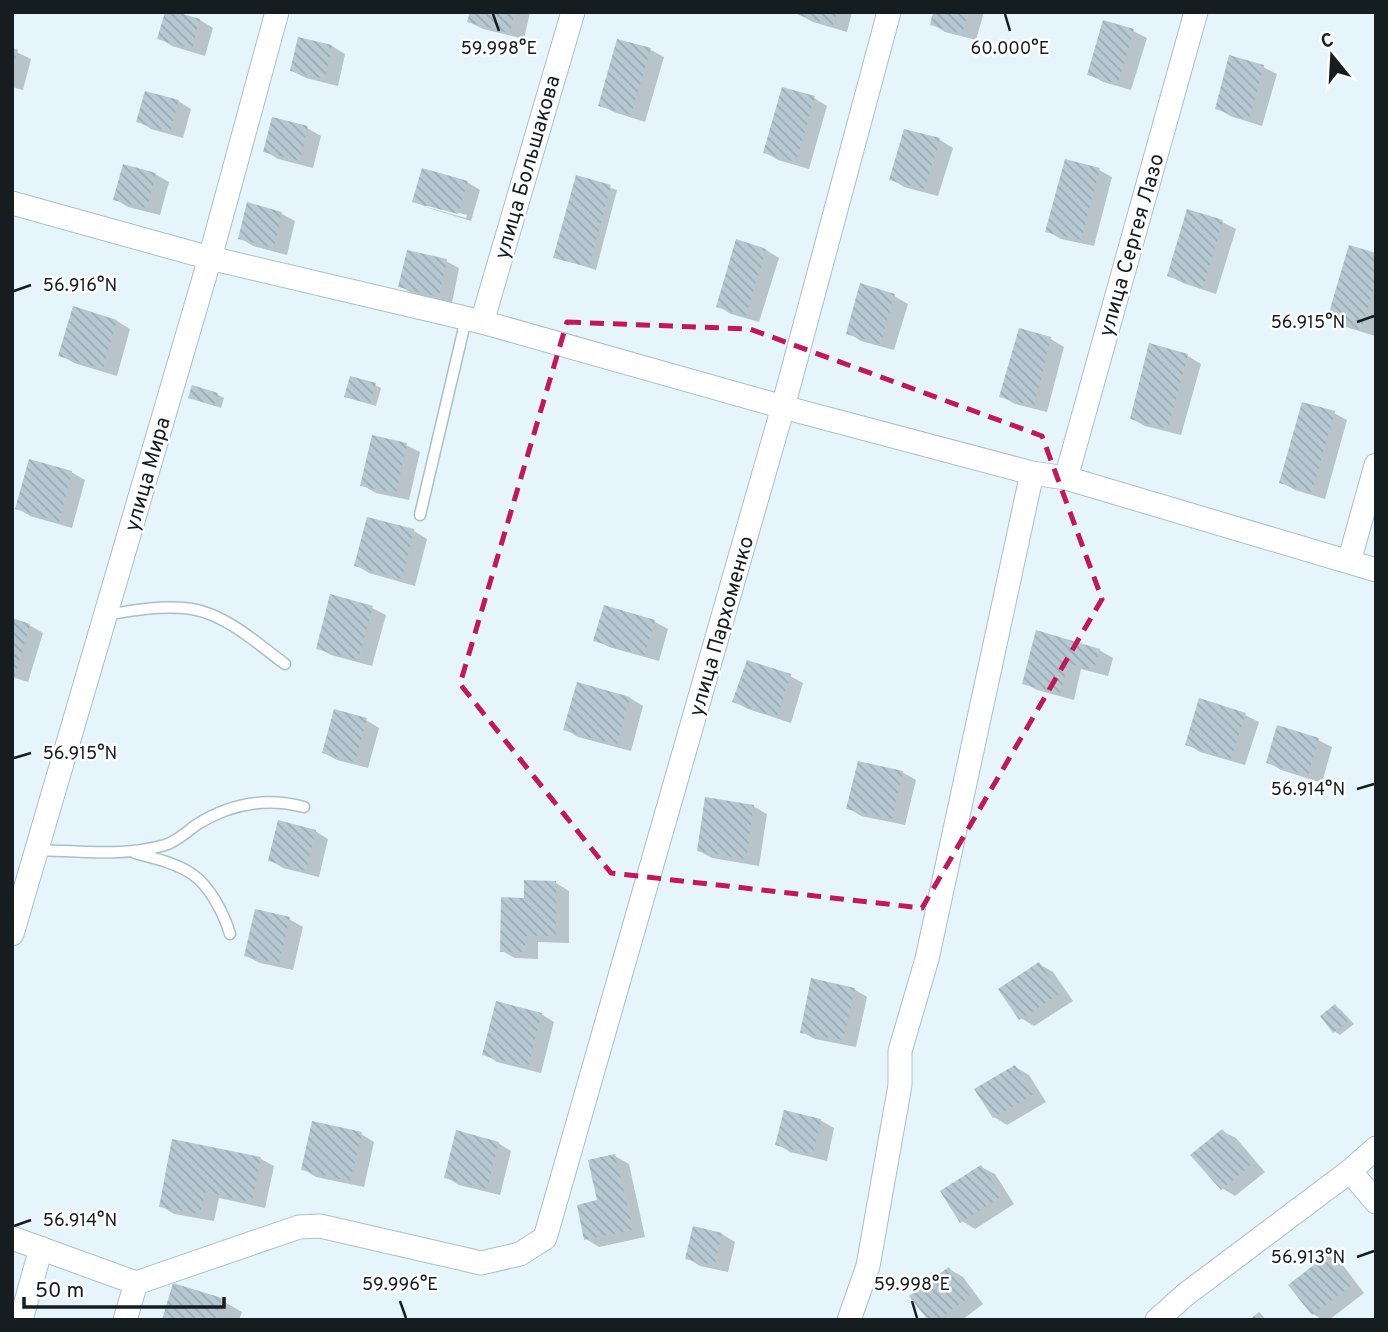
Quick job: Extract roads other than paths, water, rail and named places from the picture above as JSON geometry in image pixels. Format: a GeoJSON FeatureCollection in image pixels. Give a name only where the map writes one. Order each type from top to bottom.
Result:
{"type":"FeatureCollection","features":[{"type":"Feature","properties":{"kind":"street","name":"улица Мира"},"geometry":{"type":"LineString","coordinates":[[12,934],[210,258],[277,12]]}},
{"type":"Feature","properties":{"kind":"street","name":"улица Большакова"},"geometry":{"type":"LineString","coordinates":[[474,321],[573,12]]}},
{"type":"Feature","properties":{"kind":"street","name":"улица Пархоменко"},"geometry":{"type":"LineString","coordinates":[[136,1283],[299,1227],[320,1226],[481,1263],[520,1254],[545,1238],[783,407],[888,12]]}},
{"type":"Feature","properties":{"kind":"street","name":"улица Сергея Лазо"},"geometry":{"type":"LineString","coordinates":[[1066,478],[1196,12]]}},
{"type":"Feature","properties":{"kind":"street"},"geometry":{"type":"LineString","coordinates":[[12,203],[210,258],[474,321],[1032,473],[1066,478],[1376,570]]}},
{"type":"Feature","properties":{"kind":"street"},"geometry":{"type":"LineString","coordinates":[[1349,562],[1376,466]]}},
{"type":"Feature","properties":{"kind":"street"},"geometry":{"type":"LineString","coordinates":[[849,1320],[868,1266],[900,1085],[900,1051],[927,959],[1032,473]]}},
{"type":"Feature","properties":{"kind":"street"},"geometry":{"type":"LineString","coordinates":[[1157,1320],[1185,1295],[1350,1171],[1376,1148]]}},
{"type":"Feature","properties":{"kind":"street"},"geometry":{"type":"LineString","coordinates":[[1350,1171],[1376,1202]]}},
{"type":"Feature","properties":{"kind":"street"},"geometry":{"type":"LineString","coordinates":[[12,1238],[136,1283],[125,1320]]}},
{"type":"Feature","properties":{"kind":"street"},"geometry":{"type":"LineString","coordinates":[[21,1320],[41,1248]]}},
{"type":"Feature","properties":{"kind":"lane"},"geometry":{"type":"LineString","coordinates":[[419,515],[474,321]]}},
{"type":"Feature","properties":{"kind":"lane"},"geometry":{"type":"LineString","coordinates":[[106,615],[160,608],[193,609],[215,616],[239,630],[285,664]]}},
{"type":"Feature","properties":{"kind":"lane"},"geometry":{"type":"LineString","coordinates":[[37,850],[129,852],[167,845],[229,808],[259,802],[286,802],[304,807]]}},
{"type":"Feature","properties":{"kind":"lane"},"geometry":{"type":"LineString","coordinates":[[129,852],[157,859],[193,874],[225,916],[230,934]]}}]}
